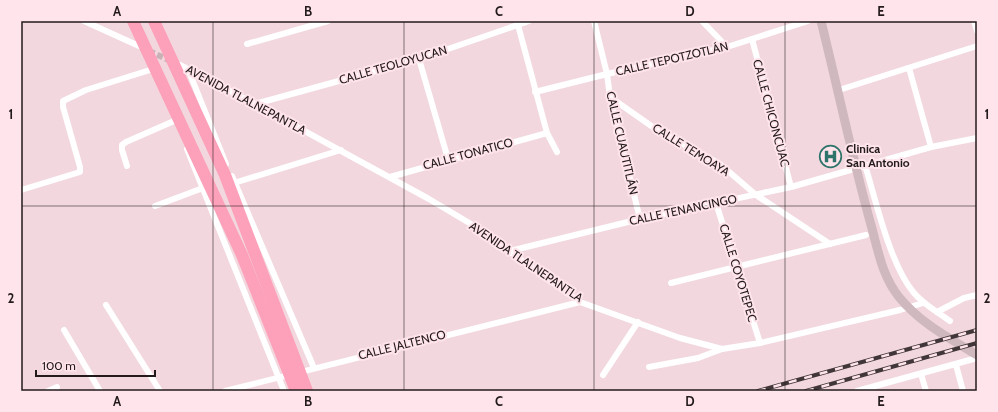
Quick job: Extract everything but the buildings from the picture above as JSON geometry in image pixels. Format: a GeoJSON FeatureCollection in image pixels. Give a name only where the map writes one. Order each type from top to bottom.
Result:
{"type":"FeatureCollection","features":[{"type":"Feature","properties":{"kind":"highway"},"geometry":{"type":"LineString","coordinates":[[133,21],[290,360]]}},
{"type":"Feature","properties":{"kind":"highway"},"geometry":{"type":"LineString","coordinates":[[154,21],[225,175],[290,360],[298,390]]}},
{"type":"Feature","properties":{"kind":"main road"},"geometry":{"type":"LineString","coordinates":[[821,21],[860,167],[858,181],[878,258],[889,282],[899,297],[925,323],[977,355]]}},
{"type":"Feature","properties":{"kind":"street"},"geometry":{"type":"LineString","coordinates":[[84,21],[138,46],[174,121],[203,188],[278,377],[298,390]]}},
{"type":"Feature","properties":{"kind":"street"},"geometry":{"type":"LineString","coordinates":[[247,44],[328,21]]}},
{"type":"Feature","properties":{"kind":"street"},"geometry":{"type":"LineString","coordinates":[[506,21],[508,28]]}},
{"type":"Feature","properties":{"kind":"street","name":"CALLE TEOLOYUCAN"},"geometry":{"type":"LineString","coordinates":[[255,104],[419,59],[529,21]]}},
{"type":"Feature","properties":{"kind":"street","name":"CALLE CUAUTITLÁN"},"geometry":{"type":"LineString","coordinates":[[594,21],[607,74],[610,97],[640,219]]}},
{"type":"Feature","properties":{"kind":"street"},"geometry":{"type":"LineString","coordinates":[[702,21],[728,47]]}},
{"type":"Feature","properties":{"kind":"street","name":"CALLE TEPOTZOTLÁN"},"geometry":{"type":"LineString","coordinates":[[535,92],[728,47],[808,21]]}},
{"type":"Feature","properties":{"kind":"street"},"geometry":{"type":"LineString","coordinates":[[974,21],[977,31]]}},
{"type":"Feature","properties":{"kind":"street"},"geometry":{"type":"LineString","coordinates":[[518,25],[535,92],[548,133],[557,152]]}},
{"type":"Feature","properties":{"kind":"street","name":"CALLE CHICONCUAC"},"geometry":{"type":"LineString","coordinates":[[752,40],[791,187]]}},
{"type":"Feature","properties":{"kind":"street"},"geometry":{"type":"LineString","coordinates":[[839,90],[977,46]]}},
{"type":"Feature","properties":{"kind":"street"},"geometry":{"type":"LineString","coordinates":[[419,59],[448,159]]}},
{"type":"Feature","properties":{"kind":"street","name":"AVENIDA TLALNEPANTLA"},"geometry":{"type":"LineString","coordinates":[[180,65],[341,150],[471,224],[580,302],[680,338],[722,349],[760,343],[900,310],[923,303]]}},
{"type":"Feature","properties":{"kind":"street"},"geometry":{"type":"LineString","coordinates":[[910,68],[931,147]]}},
{"type":"Feature","properties":{"kind":"street"},"geometry":{"type":"LineString","coordinates":[[188,69],[234,183],[314,368]]}},
{"type":"Feature","properties":{"kind":"street"},"geometry":{"type":"LineString","coordinates":[[21,190],[80,172],[80,166],[63,107],[63,100],[86,90],[150,70]]}},
{"type":"Feature","properties":{"kind":"street","name":"CALLE TEMOAYA"},"geometry":{"type":"LineString","coordinates":[[610,97],[657,130],[720,164],[756,195],[830,244]]}},
{"type":"Feature","properties":{"kind":"street"},"geometry":{"type":"LineString","coordinates":[[127,166],[122,145],[174,121]]}},
{"type":"Feature","properties":{"kind":"street","name":"CALLE TONATICO"},"geometry":{"type":"LineString","coordinates":[[390,177],[448,159],[548,133]]}},
{"type":"Feature","properties":{"kind":"street","name":"CALLE TENANCINGO"},"geometry":{"type":"LineString","coordinates":[[510,251],[640,219],[791,187],[931,147],[977,138]]}},
{"type":"Feature","properties":{"kind":"street"},"geometry":{"type":"LineString","coordinates":[[234,183],[341,150]]}},
{"type":"Feature","properties":{"kind":"street"},"geometry":{"type":"LineString","coordinates":[[860,167],[893,252],[906,281],[923,303],[950,320]]}},
{"type":"Feature","properties":{"kind":"street"},"geometry":{"type":"LineString","coordinates":[[155,206],[203,188]]}},
{"type":"Feature","properties":{"kind":"street","name":"CALLE COYOTEPEC"},"geometry":{"type":"LineString","coordinates":[[716,203],[760,343]]}},
{"type":"Feature","properties":{"kind":"street"},"geometry":{"type":"LineString","coordinates":[[671,283],[866,235]]}},
{"type":"Feature","properties":{"kind":"street"},"geometry":{"type":"LineString","coordinates":[[937,312],[964,298],[977,295]]}},
{"type":"Feature","properties":{"kind":"street","name":"CALLE JALTENCO"},"geometry":{"type":"LineString","coordinates":[[225,391],[580,302]]}},
{"type":"Feature","properties":{"kind":"street"},"geometry":{"type":"LineString","coordinates":[[106,305],[160,391]]}},
{"type":"Feature","properties":{"kind":"street"},"geometry":{"type":"LineString","coordinates":[[603,375],[638,322]]}},
{"type":"Feature","properties":{"kind":"street"},"geometry":{"type":"LineString","coordinates":[[64,330],[100,391]]}},
{"type":"Feature","properties":{"kind":"street"},"geometry":{"type":"LineString","coordinates":[[649,367],[698,358],[722,349]]}},
{"type":"Feature","properties":{"kind":"street"},"geometry":{"type":"LineString","coordinates":[[857,391],[977,358]]}},
{"type":"Feature","properties":{"kind":"street"},"geometry":{"type":"LineString","coordinates":[[956,365],[963,391]]}},
{"type":"Feature","properties":{"kind":"street"},"geometry":{"type":"LineString","coordinates":[[921,374],[926,391]]}},
{"type":"Feature","properties":{"kind":"street"},"geometry":{"type":"LineString","coordinates":[[48,391],[57,387]]}},
{"type":"Feature","properties":{"kind":"tunnel"},"geometry":{"type":"LineString","coordinates":[[149,51],[171,61]]}},
{"type":"Feature","properties":{"kind":"railway"},"geometry":{"type":"LineString","coordinates":[[758,391],[977,330]]}},
{"type":"Feature","properties":{"kind":"railway"},"geometry":{"type":"LineString","coordinates":[[806,391],[977,343]]}},
{"type":"Feature","properties":{"kind":"place","name":"Clinica San Antonio"},"geometry":{"type":"Point","coordinates":[831,156]}}]}
